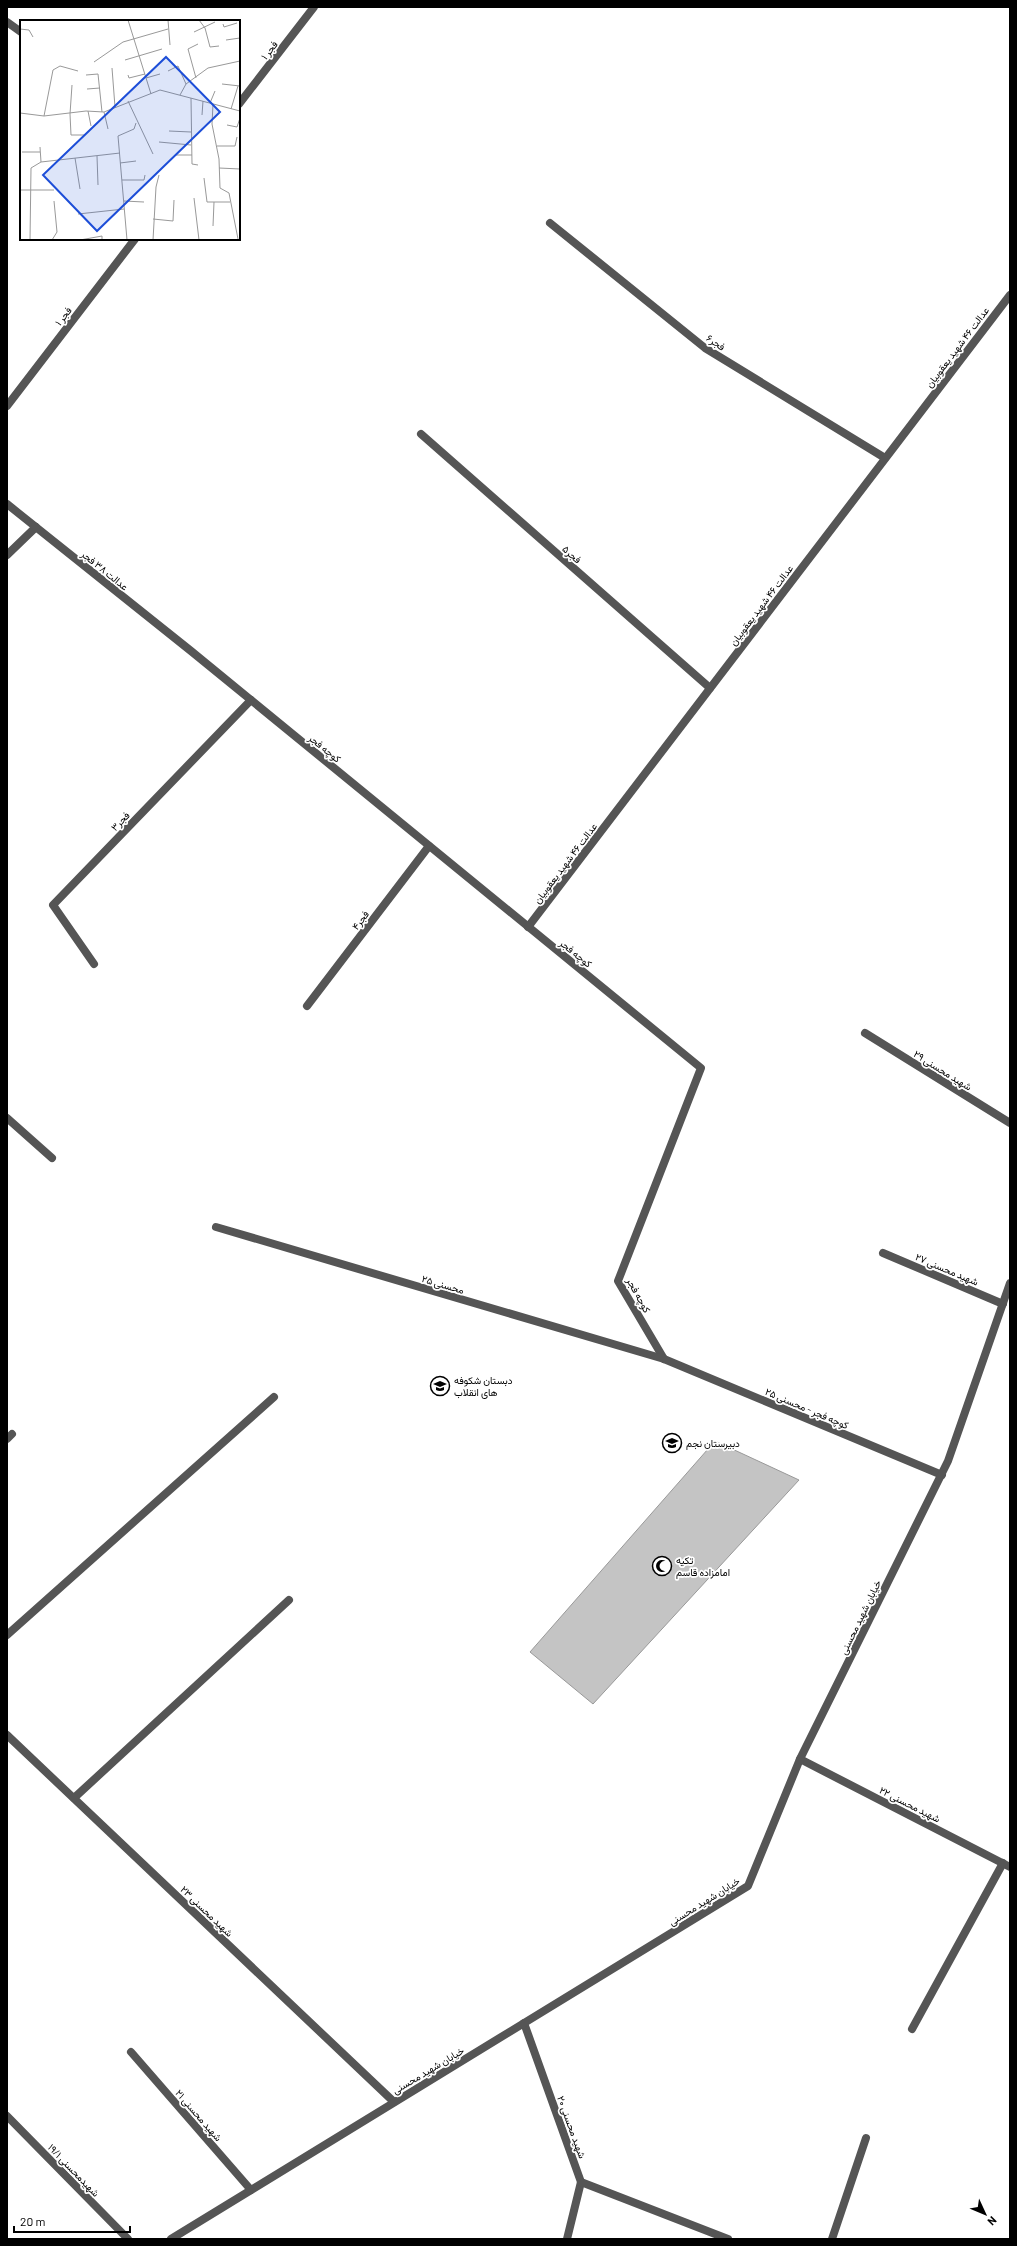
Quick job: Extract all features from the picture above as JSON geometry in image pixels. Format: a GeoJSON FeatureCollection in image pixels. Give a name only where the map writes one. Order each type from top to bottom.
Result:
{"type":"FeatureCollection","features":[{"type":"Feature","properties":{"kind":"street","name":"فجر ۱"},"geometry":{"type":"LineString","coordinates":[[240,103],[314,7]]}},
{"type":"Feature","properties":{"kind":"street"},"geometry":{"type":"LineString","coordinates":[[7,22],[20,31]]}},
{"type":"Feature","properties":{"kind":"street","name":"فجر۶"},"geometry":{"type":"LineString","coordinates":[[550,223],[705,348],[885,458]]}},
{"type":"Feature","properties":{"kind":"street","name":"فجر ۱"},"geometry":{"type":"LineString","coordinates":[[7,406],[134,240]]}},
{"type":"Feature","properties":{"kind":"street","name":"عدالت ۴۶ شهید یعقوبیان"},"geometry":{"type":"LineString","coordinates":[[528,927],[1010,295]]}},
{"type":"Feature","properties":{"kind":"street","name":"فجر۵"},"geometry":{"type":"LineString","coordinates":[[420,434],[710,688]]}},
{"type":"Feature","properties":{"kind":"street","name":"عدالت ۳۸ فجر"},"geometry":{"type":"LineString","coordinates":[[7,504],[191,651]]}},
{"type":"Feature","properties":{"kind":"street"},"geometry":{"type":"LineString","coordinates":[[7,555],[36,527]]}},
{"type":"Feature","properties":{"kind":"street","name":"کوچه فجر"},"geometry":{"type":"LineString","coordinates":[[191,651],[701,1068],[618,1281],[664,1359]]}},
{"type":"Feature","properties":{"kind":"street","name":"فجر۳"},"geometry":{"type":"LineString","coordinates":[[94,964],[53,905],[251,700]]}},
{"type":"Feature","properties":{"kind":"street","name":"فجر۴"},"geometry":{"type":"LineString","coordinates":[[307,1006],[429,846]]}},
{"type":"Feature","properties":{"kind":"street","name":"شهید محسنی ۲۹"},"geometry":{"type":"LineString","coordinates":[[865,1033],[1010,1123]]}},
{"type":"Feature","properties":{"kind":"street"},"geometry":{"type":"LineString","coordinates":[[7,1118],[52,1158]]}},
{"type":"Feature","properties":{"kind":"street","name":"محسنی ۲۵"},"geometry":{"type":"LineString","coordinates":[[216,1227],[664,1359]]}},
{"type":"Feature","properties":{"kind":"street","name":"شهید محسنی ۲۷"},"geometry":{"type":"LineString","coordinates":[[883,1253],[1006,1300]]}},
{"type":"Feature","properties":{"kind":"street","name":"خیابان شهید محسنی"},"geometry":{"type":"LineString","coordinates":[[174,2238],[748,1886],[800,1759],[942,1475],[1006,1300],[1010,1283]]}},
{"type":"Feature","properties":{"kind":"street","name":"کوچه فجر - محسنی ۲۵"},"geometry":{"type":"LineString","coordinates":[[664,1359],[942,1475]]}},
{"type":"Feature","properties":{"kind":"street"},"geometry":{"type":"LineString","coordinates":[[7,1635],[274,1397]]}},
{"type":"Feature","properties":{"kind":"street"},"geometry":{"type":"LineString","coordinates":[[74,1798],[289,1600]]}},
{"type":"Feature","properties":{"kind":"street","name":"شهید محسنی ۲۳"},"geometry":{"type":"LineString","coordinates":[[7,1735],[394,2102]]}},
{"type":"Feature","properties":{"kind":"street","name":"شهید محسنی ۲۲"},"geometry":{"type":"LineString","coordinates":[[800,1759],[1007,1865]]}},
{"type":"Feature","properties":{"kind":"street"},"geometry":{"type":"LineString","coordinates":[[912,2029],[1007,1865]]}},
{"type":"Feature","properties":{"kind":"street","name":"شهید محسنی ۲۰"},"geometry":{"type":"LineString","coordinates":[[524,2023],[581,2182]]}},
{"type":"Feature","properties":{"kind":"street","name":"شهید محسنی ۲۱"},"geometry":{"type":"LineString","coordinates":[[131,2052],[251,2190]]}},
{"type":"Feature","properties":{"kind":"street","name":"شهیدمحسنی ۱۹/۱"},"geometry":{"type":"LineString","coordinates":[[7,2116],[128,2239]]}},
{"type":"Feature","properties":{"kind":"street"},"geometry":{"type":"LineString","coordinates":[[832,2239],[866,2138]]}},
{"type":"Feature","properties":{"kind":"street"},"geometry":{"type":"LineString","coordinates":[[567,2239],[581,2182],[728,2239]]}},
{"type":"Feature","properties":{"kind":"building","name":"تکیه امامزاده قاسم"},"geometry":{"type":"Polygon","coordinates":[[[715,1441],[799,1480],[593,1704],[530,1652],[715,1441]]]}},
{"type":"Feature","properties":{"kind":"place","name":"دبستان شکوفه های انقلاب"},"geometry":{"type":"Point","coordinates":[440,1386]}},
{"type":"Feature","properties":{"kind":"place","name":"دبیرستان نجم"},"geometry":{"type":"Point","coordinates":[672,1443]}},
{"type":"Feature","properties":{"kind":"place","name":"تکیه امامزاده قاسم"},"geometry":{"type":"Point","coordinates":[662,1566]}}]}
